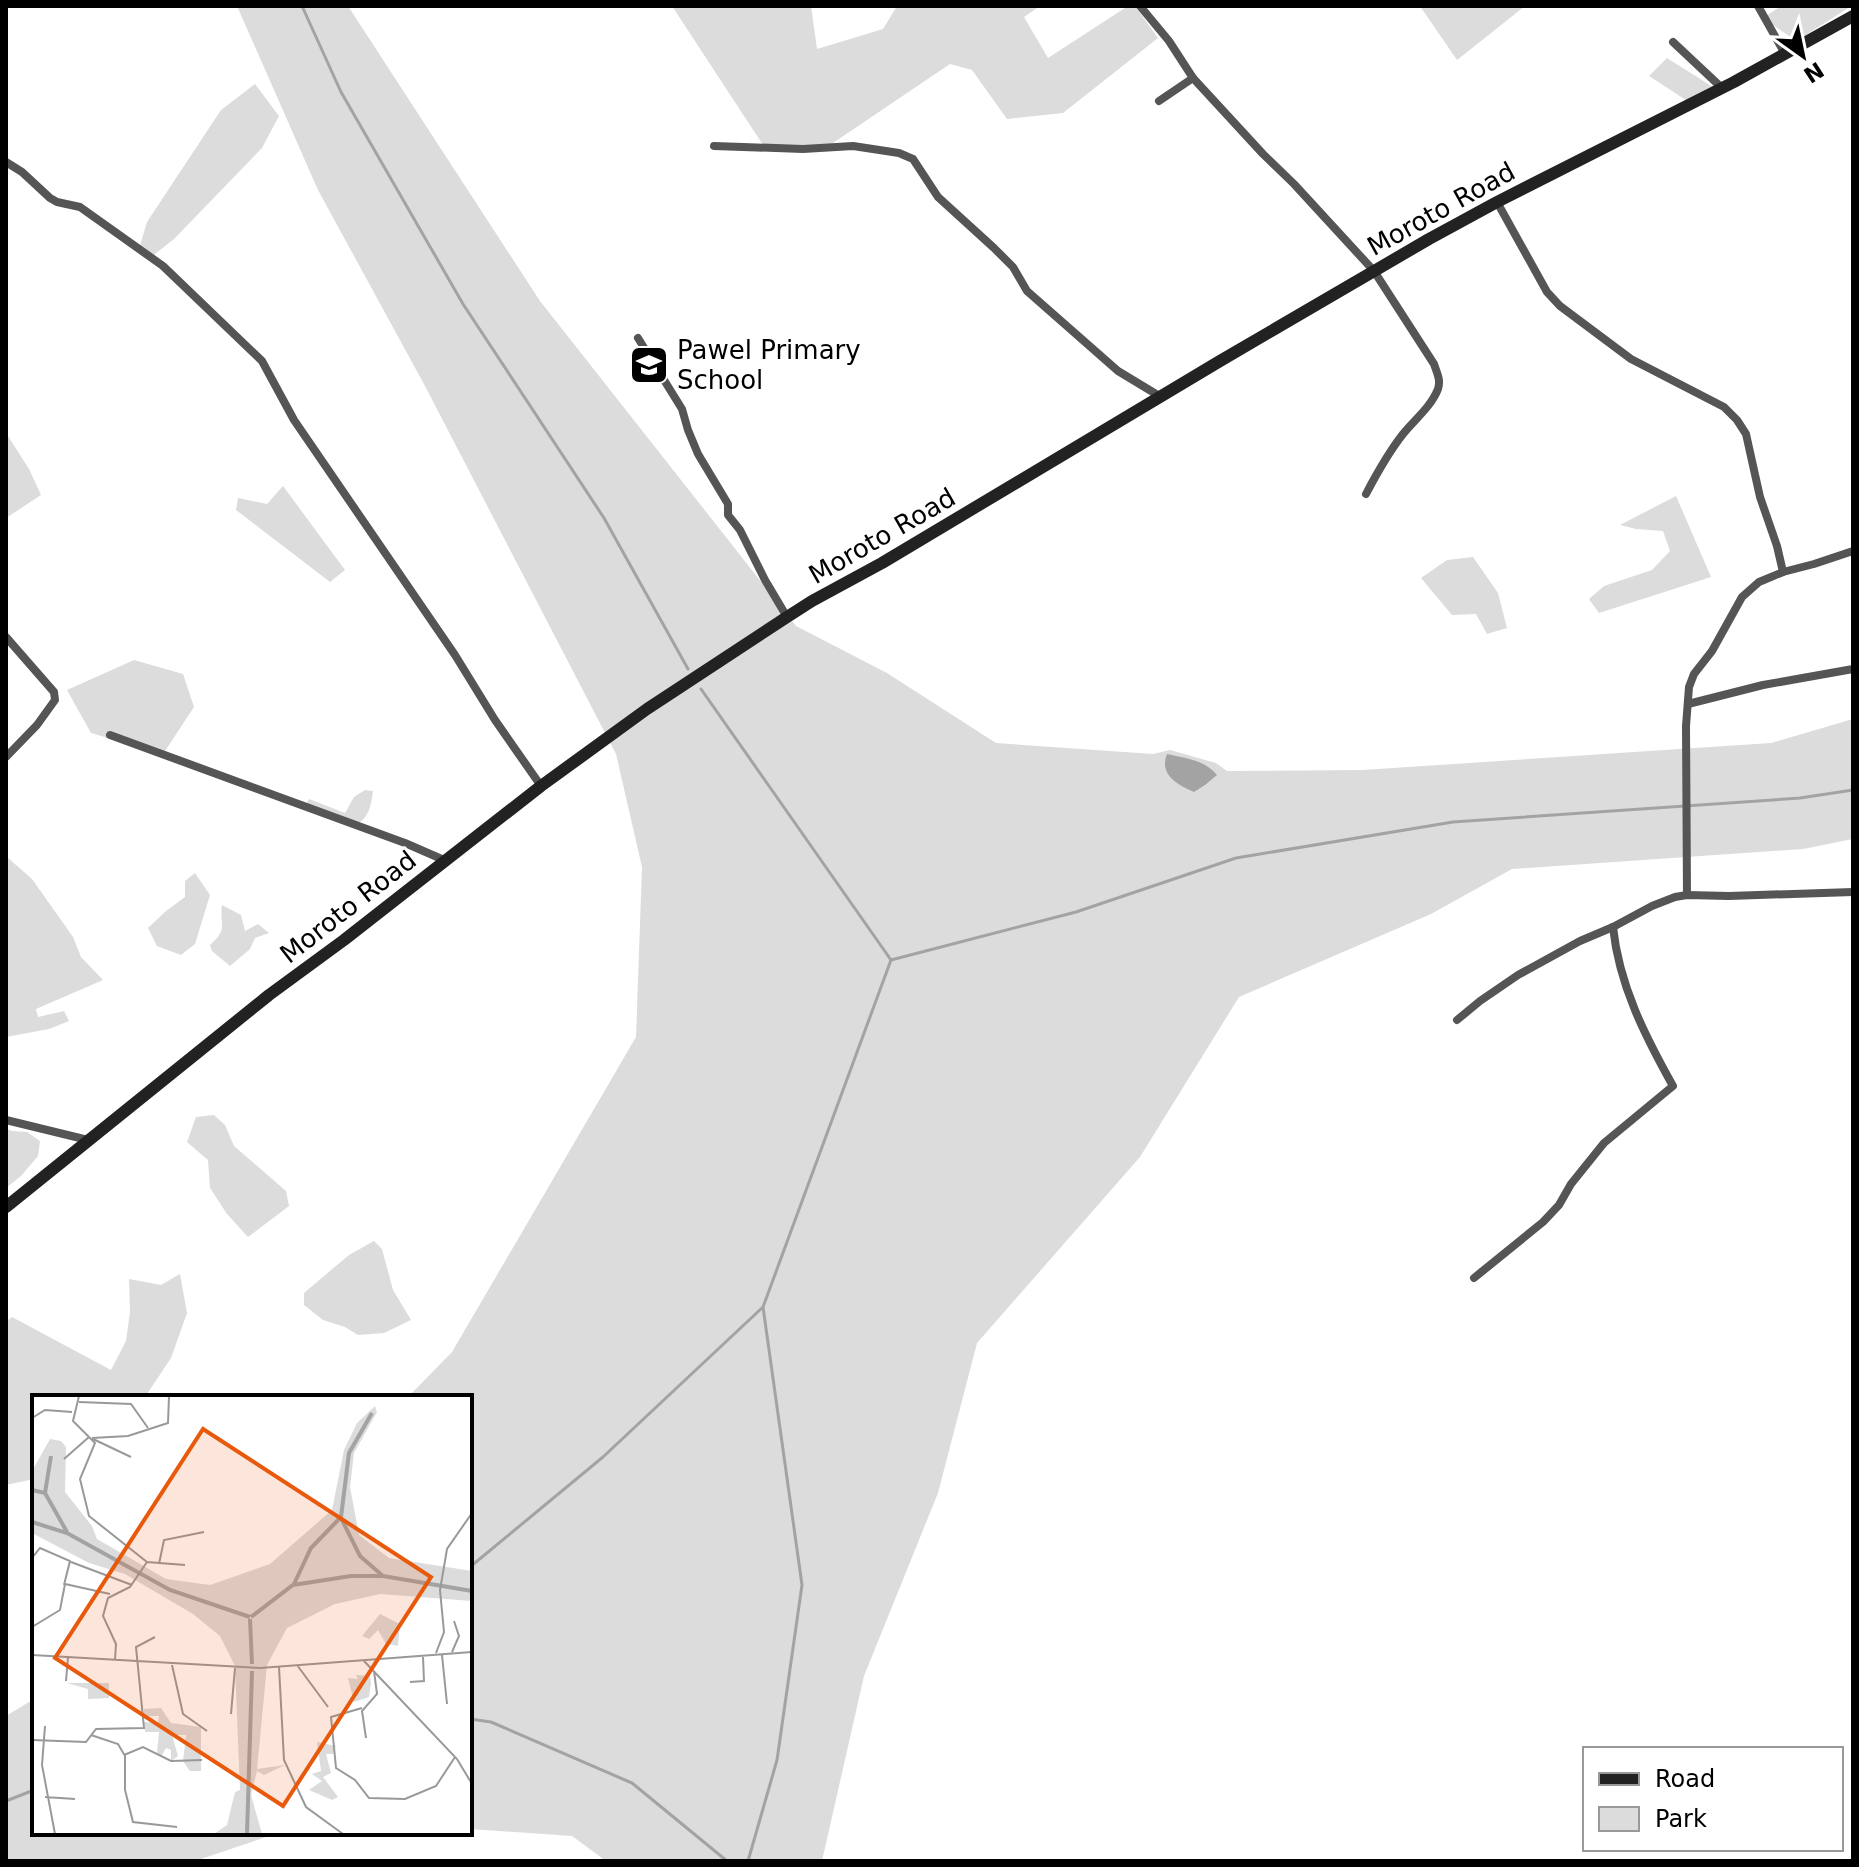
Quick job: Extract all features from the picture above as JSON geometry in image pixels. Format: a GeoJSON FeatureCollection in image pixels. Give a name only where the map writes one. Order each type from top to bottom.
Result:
{"type":"FeatureCollection","features":[{"type":"Feature","properties":{"kind":"main road","name":"Moroto Road"},"geometry":{"type":"LineString","coordinates":[[6,1207],[269,995],[541,786],[647,709],[787,617],[1374,271],[1497,202],[1722,88],[1853,16]]}},
{"type":"Feature","properties":{"kind":"street"},"geometry":{"type":"LineString","coordinates":[[1140,6],[1169,41],[1193,78],[1374,271],[1434,364],[1439,377],[1436,392],[1382,464],[1366,494]]}},
{"type":"Feature","properties":{"kind":"street"},"geometry":{"type":"LineString","coordinates":[[1758,6],[1785,54]]}},
{"type":"Feature","properties":{"kind":"street"},"geometry":{"type":"LineString","coordinates":[[1673,42],[1722,88]]}},
{"type":"Feature","properties":{"kind":"street"},"geometry":{"type":"LineString","coordinates":[[1159,101],[1193,78]]}},
{"type":"Feature","properties":{"kind":"street"},"geometry":{"type":"LineString","coordinates":[[714,146],[803,149],[853,146],[899,153],[913,159],[938,197],[1013,267],[1027,291],[1118,371],[1161,397]]}},
{"type":"Feature","properties":{"kind":"street"},"geometry":{"type":"LineString","coordinates":[[6,162],[50,198],[80,207],[163,266],[262,361],[294,420],[541,786]]}},
{"type":"Feature","properties":{"kind":"street"},"geometry":{"type":"LineString","coordinates":[[1497,202],[1547,292],[1560,306],[1631,359],[1724,407],[1737,420],[1746,434],[1760,497],[1783,572]]}},
{"type":"Feature","properties":{"kind":"street"},"geometry":{"type":"LineString","coordinates":[[638,338],[682,409],[698,454],[728,504],[728,515],[740,530],[787,617]]}},
{"type":"Feature","properties":{"kind":"street"},"geometry":{"type":"LineString","coordinates":[[1687,895],[1686,726],[1689,687],[1694,674],[1712,651],[1742,597],[1759,582],[1853,551]]}},
{"type":"Feature","properties":{"kind":"street"},"geometry":{"type":"LineString","coordinates":[[6,637],[54,692],[55,700],[37,725],[6,757]]}},
{"type":"Feature","properties":{"kind":"street"},"geometry":{"type":"LineString","coordinates":[[1688,704],[1763,685],[1853,669]]}},
{"type":"Feature","properties":{"kind":"street"},"geometry":{"type":"LineString","coordinates":[[110,735],[444,860]]}},
{"type":"Feature","properties":{"kind":"street"},"geometry":{"type":"LineString","coordinates":[[1457,1020],[1518,975],[1580,941],[1675,897],[1853,892]]}},
{"type":"Feature","properties":{"kind":"street"},"geometry":{"type":"LineString","coordinates":[[1474,1278],[1543,1222],[1604,1143],[1673,1086],[1646,1037],[1627,992],[1619,969],[1613,927]]}},
{"type":"Feature","properties":{"kind":"street"},"geometry":{"type":"LineString","coordinates":[[6,1120],[88,1140]]}},
{"type":"Feature","properties":{"kind":"green space"},"geometry":{"type":"Polygon","coordinates":[[[237,6],[348,6],[540,301],[796,626],[887,673],[996,743],[1153,754],[1170,750],[1216,763],[1227,771],[1363,770],[1771,743],[1853,719],[1853,839],[1803,849],[1512,869],[1431,914],[1239,997],[1140,1157],[977,1343],[938,1493],[864,1676],[822,1861],[606,1861],[572,1836],[472,1829],[472,1395],[410,1395],[452,1352],[636,1037],[642,867],[616,754],[425,386],[318,190],[237,6]]]}},
{"type":"Feature","properties":{"kind":"green space"},"geometry":{"type":"Polygon","coordinates":[[[672,6],[811,6],[817,49],[883,29],[897,6],[1040,6],[1024,17],[1048,58],[1128,6],[1135,6],[1158,38],[1063,113],[1007,119],[972,70],[950,64],[830,145],[765,148],[672,6]]]}},
{"type":"Feature","properties":{"kind":"green space"},"geometry":{"type":"Polygon","coordinates":[[[1420,6],[1525,6],[1457,60],[1420,6]]]}},
{"type":"Feature","properties":{"kind":"green space"},"geometry":{"type":"Polygon","coordinates":[[[1781,6],[1850,7],[1796,41],[1763,18],[1781,6]]]}},
{"type":"Feature","properties":{"kind":"green space"},"geometry":{"type":"Polygon","coordinates":[[[1667,58],[1713,87],[1689,102],[1649,76],[1667,58]]]}},
{"type":"Feature","properties":{"kind":"green space"},"geometry":{"type":"Polygon","coordinates":[[[255,84],[279,116],[262,148],[174,239],[150,258],[139,249],[147,222],[221,110],[255,84]]]}},
{"type":"Feature","properties":{"kind":"green space"},"geometry":{"type":"Polygon","coordinates":[[[6,433],[41,495],[6,518],[6,433]]]}},
{"type":"Feature","properties":{"kind":"green space"},"geometry":{"type":"Polygon","coordinates":[[[283,486],[345,570],[330,582],[236,510],[238,498],[267,504],[283,486]]]}},
{"type":"Feature","properties":{"kind":"green space"},"geometry":{"type":"Polygon","coordinates":[[[1676,496],[1711,577],[1599,613],[1589,599],[1604,586],[1652,570],[1670,551],[1663,531],[1620,525],[1676,496]]]}},
{"type":"Feature","properties":{"kind":"green space"},"geometry":{"type":"Polygon","coordinates":[[[1473,557],[1498,593],[1507,628],[1487,634],[1476,614],[1452,615],[1421,578],[1447,560],[1473,557]]]}},
{"type":"Feature","properties":{"kind":"green space"},"geometry":{"type":"Polygon","coordinates":[[[134,660],[183,674],[194,707],[163,754],[91,733],[67,690],[134,660]]]}},
{"type":"Feature","properties":{"kind":"green space"},"geometry":{"type":"Polygon","coordinates":[[[365,790],[373,791],[370,805],[365,818],[357,824],[305,806],[309,799],[345,813],[354,797],[365,790]]]}},
{"type":"Feature","properties":{"kind":"green space"},"geometry":{"type":"Polygon","coordinates":[[[6,859],[32,879],[73,937],[81,957],[103,980],[36,1009],[38,1017],[64,1011],[69,1021],[49,1029],[6,1037],[6,859]]]}},
{"type":"Feature","properties":{"kind":"green space"},"geometry":{"type":"Polygon","coordinates":[[[195,873],[210,895],[195,944],[181,955],[157,946],[148,928],[185,897],[185,881],[195,873]]]}},
{"type":"Feature","properties":{"kind":"green space"},"geometry":{"type":"Polygon","coordinates":[[[222,905],[241,915],[245,931],[258,924],[269,933],[255,938],[250,949],[230,966],[212,951],[210,945],[221,931],[222,905]]]}},
{"type":"Feature","properties":{"kind":"green space"},"geometry":{"type":"Polygon","coordinates":[[[214,1115],[225,1125],[234,1146],[286,1191],[289,1206],[248,1237],[227,1214],[210,1188],[208,1160],[187,1142],[196,1117],[214,1115]]]}},
{"type":"Feature","properties":{"kind":"green space"},"geometry":{"type":"Polygon","coordinates":[[[6,1129],[27,1132],[40,1141],[38,1156],[6,1188],[6,1129]]]}},
{"type":"Feature","properties":{"kind":"green space"},"geometry":{"type":"Polygon","coordinates":[[[374,1241],[382,1249],[393,1290],[411,1320],[384,1333],[358,1335],[323,1320],[304,1305],[304,1293],[349,1255],[374,1241]]]}},
{"type":"Feature","properties":{"kind":"green space"},"geometry":{"type":"Polygon","coordinates":[[[180,1274],[187,1313],[171,1358],[148,1395],[32,1395],[32,1479],[6,1485],[6,1322],[12,1317],[111,1370],[126,1341],[130,1312],[129,1279],[161,1285],[180,1274]]]}},
{"type":"Feature","properties":{"kind":"green space"},"geometry":{"type":"Polygon","coordinates":[[[32,1700],[32,1835],[272,1835],[195,1861],[6,1861],[6,1716],[32,1700]]]}},
{"type":"Feature","properties":{"kind":"shaded area"},"geometry":{"type":"Polygon","coordinates":[[[1167,754],[1201,763],[1217,775],[1194,792],[1171,778],[1165,768],[1167,754]]]}},
{"type":"Feature","properties":{"kind":"waterway"},"geometry":{"type":"LineString","coordinates":[[302,6],[341,92],[463,304],[604,518],[688,669]]}},
{"type":"Feature","properties":{"kind":"waterway"},"geometry":{"type":"LineString","coordinates":[[701,689],[891,960]]}},
{"type":"Feature","properties":{"kind":"waterway"},"geometry":{"type":"LineString","coordinates":[[891,960],[1076,912],[1236,858],[1453,822],[1800,798],[1853,790]]}},
{"type":"Feature","properties":{"kind":"waterway"},"geometry":{"type":"LineString","coordinates":[[472,1565],[603,1457],[763,1307],[891,960]]}},
{"type":"Feature","properties":{"kind":"waterway"},"geometry":{"type":"LineString","coordinates":[[748,1861],[777,1760],[802,1585],[763,1307]]}},
{"type":"Feature","properties":{"kind":"waterway"},"geometry":{"type":"LineString","coordinates":[[472,1719],[491,1722],[632,1783],[727,1861]]}},
{"type":"Feature","properties":{"kind":"waterway"},"geometry":{"type":"LineString","coordinates":[[6,1801],[32,1791]]}},
{"type":"Feature","properties":{"kind":"place","name":"Pawel Primary School"},"geometry":{"type":"Point","coordinates":[649,365]}}]}
